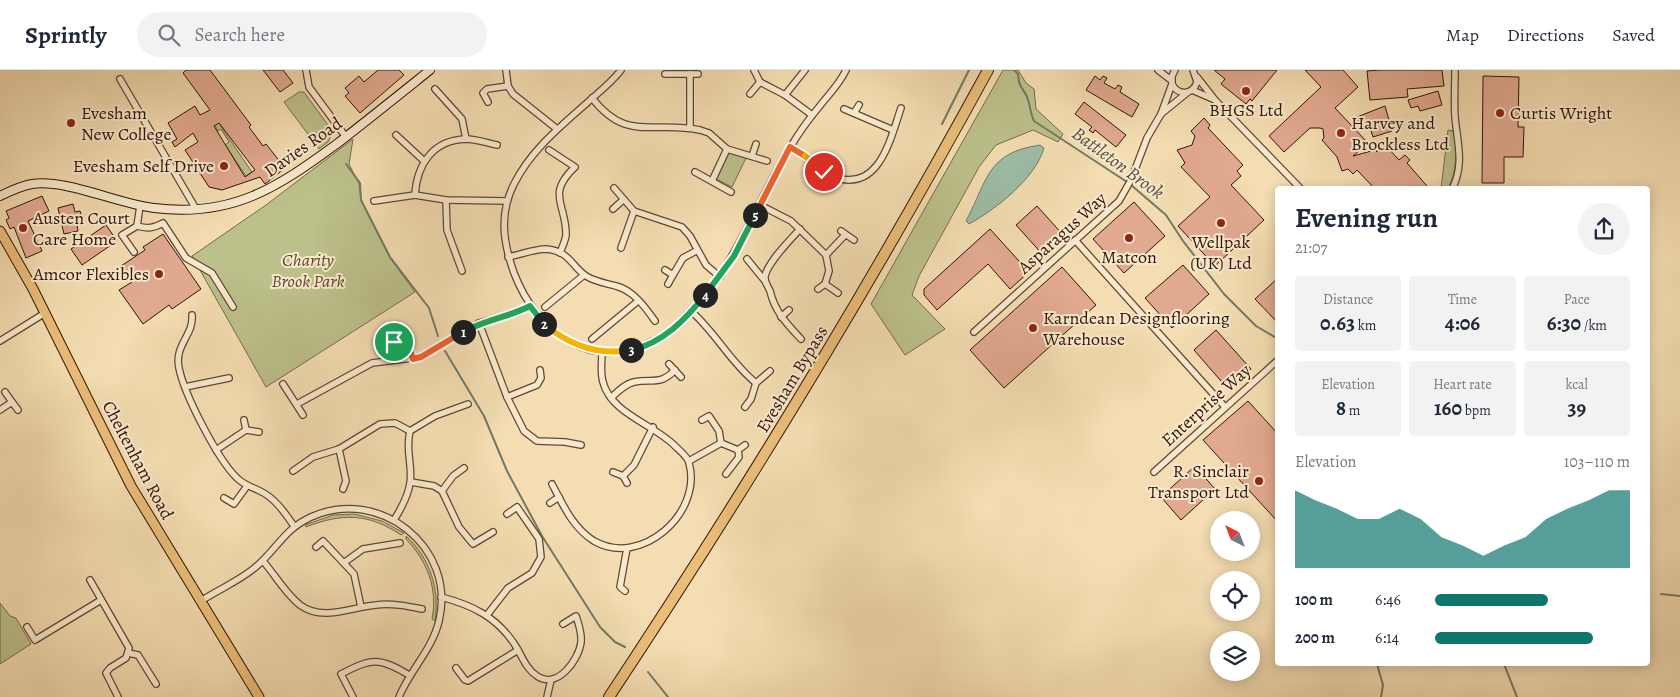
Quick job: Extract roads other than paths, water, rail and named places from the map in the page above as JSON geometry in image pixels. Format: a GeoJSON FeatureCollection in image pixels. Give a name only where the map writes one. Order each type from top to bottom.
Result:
{"type":"FeatureCollection","features":[{"type":"Feature","properties":{"kind":"highway","name":"Evesham Bypass"},"geometry":{"type":"LineString","coordinates":[[609,697],[786,421],[867,286],[988,70]]}},
{"type":"Feature","properties":{"kind":"main road","name":"Cheltenham Road"},"geometry":{"type":"LineString","coordinates":[[0,232],[45,313],[131,486],[259,697]]}},
{"type":"Feature","properties":{"kind":"street"},"geometry":{"type":"LineString","coordinates":[[306,70],[309,86],[346,137]]}},
{"type":"Feature","properties":{"kind":"street","name":"Davies Road"},"geometry":{"type":"LineString","coordinates":[[0,196],[33,184],[56,185],[140,206],[196,210],[222,206],[272,188],[290,178],[346,137],[430,70]]}},
{"type":"Feature","properties":{"kind":"street"},"geometry":{"type":"LineString","coordinates":[[506,70],[508,86],[528,108],[557,129]]}},
{"type":"Feature","properties":{"kind":"street"},"geometry":{"type":"LineString","coordinates":[[621,70],[534,153],[513,185],[507,201],[503,232],[508,257],[519,286],[542,322],[563,339],[578,346],[602,352],[620,352],[638,348],[655,341],[667,334],[691,311],[720,277],[734,256],[790,147],[838,84],[846,70]]}},
{"type":"Feature","properties":{"kind":"street"},"geometry":{"type":"LineString","coordinates":[[754,70],[760,82],[784,95],[812,116]]}},
{"type":"Feature","properties":{"kind":"street"},"geometry":{"type":"LineString","coordinates":[[784,95],[805,70]]}},
{"type":"Feature","properties":{"kind":"street"},"geometry":{"type":"LineString","coordinates":[[1158,70],[1179,92],[1190,91],[1215,100]]}},
{"type":"Feature","properties":{"kind":"street","name":"Asparagus Way"},"geometry":{"type":"LineString","coordinates":[[974,332],[1119,201],[1128,187],[1148,138],[1161,114],[1175,70]]}},
{"type":"Feature","properties":{"kind":"street"},"geometry":{"type":"LineString","coordinates":[[1453,186],[1460,168],[1460,148],[1455,118],[1455,70]]}},
{"type":"Feature","properties":{"kind":"street"},"geometry":{"type":"LineString","coordinates":[[1190,91],[1196,86],[1196,72]]}},
{"type":"Feature","properties":{"kind":"street"},"geometry":{"type":"LineString","coordinates":[[1196,72],[1215,100],[1297,186]]}},
{"type":"Feature","properties":{"kind":"street"},"geometry":{"type":"LineString","coordinates":[[665,74],[698,74]]}},
{"type":"Feature","properties":{"kind":"street"},"geometry":{"type":"LineString","coordinates":[[690,74],[690,128]]}},
{"type":"Feature","properties":{"kind":"street"},"geometry":{"type":"LineString","coordinates":[[120,79],[196,210]]}},
{"type":"Feature","properties":{"kind":"street"},"geometry":{"type":"LineString","coordinates":[[750,94],[760,82]]}},
{"type":"Feature","properties":{"kind":"street"},"geometry":{"type":"LineString","coordinates":[[488,102],[483,93],[486,90],[508,86]]}},
{"type":"Feature","properties":{"kind":"street"},"geometry":{"type":"LineString","coordinates":[[435,89],[462,119],[466,139]]}},
{"type":"Feature","properties":{"kind":"street","name":"Asparagus Way"},"geometry":{"type":"LineString","coordinates":[[1161,114],[1190,91]]}},
{"type":"Feature","properties":{"kind":"street"},"geometry":{"type":"LineString","coordinates":[[592,98],[607,116],[624,126],[690,128],[709,133],[727,148],[767,162]]}},
{"type":"Feature","properties":{"kind":"street"},"geometry":{"type":"LineString","coordinates":[[854,114],[859,105]]}},
{"type":"Feature","properties":{"kind":"street"},"geometry":{"type":"LineString","coordinates":[[790,147],[832,176],[844,179],[856,178],[870,172],[886,154],[901,108]]}},
{"type":"Feature","properties":{"kind":"street"},"geometry":{"type":"LineString","coordinates":[[844,110],[893,130]]}},
{"type":"Feature","properties":{"kind":"street"},"geometry":{"type":"LineString","coordinates":[[396,136],[423,160]]}},
{"type":"Feature","properties":{"kind":"street"},"geometry":{"type":"LineString","coordinates":[[415,195],[418,173],[423,160],[443,144],[466,139],[497,145]]}},
{"type":"Feature","properties":{"kind":"street"},"geometry":{"type":"LineString","coordinates":[[752,156],[756,144]]}},
{"type":"Feature","properties":{"kind":"street"},"geometry":{"type":"LineString","coordinates":[[712,181],[727,148]]}},
{"type":"Feature","properties":{"kind":"street"},"geometry":{"type":"LineString","coordinates":[[549,150],[575,167],[566,177],[559,195],[566,236],[560,253]]}},
{"type":"Feature","properties":{"kind":"street"},"geometry":{"type":"LineString","coordinates":[[694,172],[731,192]]}},
{"type":"Feature","properties":{"kind":"street"},"geometry":{"type":"LineString","coordinates":[[614,188],[634,211],[682,227],[690,236],[696,251],[706,265],[720,277]]}},
{"type":"Feature","properties":{"kind":"street"},"geometry":{"type":"LineString","coordinates":[[374,200],[415,195],[446,200],[507,201]]}},
{"type":"Feature","properties":{"kind":"street"},"geometry":{"type":"LineString","coordinates":[[446,200],[448,230],[462,271]]}},
{"type":"Feature","properties":{"kind":"street"},"geometry":{"type":"LineString","coordinates":[[613,209],[623,200]]}},
{"type":"Feature","properties":{"kind":"street"},"geometry":{"type":"LineString","coordinates":[[760,205],[780,214],[800,229],[826,255],[829,271],[825,284],[818,289]]}},
{"type":"Feature","properties":{"kind":"street"},"geometry":{"type":"LineString","coordinates":[[137,226],[140,206]]}},
{"type":"Feature","properties":{"kind":"street"},"geometry":{"type":"LineString","coordinates":[[621,248],[634,211]]}},
{"type":"Feature","properties":{"kind":"street"},"geometry":{"type":"LineString","coordinates":[[134,252],[122,235],[137,226],[155,228],[163,222],[186,258],[212,273],[233,307]]}},
{"type":"Feature","properties":{"kind":"street"},"geometry":{"type":"LineString","coordinates":[[765,281],[766,273],[781,251],[800,229]]}},
{"type":"Feature","properties":{"kind":"street"},"geometry":{"type":"LineString","coordinates":[[826,255],[843,233],[854,240]]}},
{"type":"Feature","properties":{"kind":"street"},"geometry":{"type":"LineString","coordinates":[[1075,240],[1225,408]]}},
{"type":"Feature","properties":{"kind":"street"},"geometry":{"type":"LineString","coordinates":[[508,257],[548,249],[560,253],[572,260],[584,275],[600,283],[628,290],[655,321]]}},
{"type":"Feature","properties":{"kind":"street"},"geometry":{"type":"LineString","coordinates":[[668,284],[683,258],[696,251]]}},
{"type":"Feature","properties":{"kind":"street"},"geometry":{"type":"LineString","coordinates":[[747,259],[765,281],[772,301],[781,317],[801,339]]}},
{"type":"Feature","properties":{"kind":"street"},"geometry":{"type":"LineString","coordinates":[[665,270],[673,275]]}},
{"type":"Feature","properties":{"kind":"street"},"geometry":{"type":"LineString","coordinates":[[545,307],[584,275]]}},
{"type":"Feature","properties":{"kind":"street"},"geometry":{"type":"LineString","coordinates":[[825,284],[838,293]]}},
{"type":"Feature","properties":{"kind":"street"},"geometry":{"type":"LineString","coordinates":[[592,339],[638,301]]}},
{"type":"Feature","properties":{"kind":"street"},"geometry":{"type":"LineString","coordinates":[[297,404],[372,363],[421,357],[479,323],[519,312],[530,306]]}},
{"type":"Feature","properties":{"kind":"street"},"geometry":{"type":"LineString","coordinates":[[781,317],[790,310]]}},
{"type":"Feature","properties":{"kind":"street"},"geometry":{"type":"LineString","coordinates":[[691,311],[713,332],[736,366],[756,383]]}},
{"type":"Feature","properties":{"kind":"street"},"geometry":{"type":"LineString","coordinates":[[0,341],[45,313]]}},
{"type":"Feature","properties":{"kind":"street"},"geometry":{"type":"LineString","coordinates":[[192,315],[193,325],[179,348],[178,358],[185,388],[216,450],[228,469],[247,486],[260,491],[277,503],[294,526]]}},
{"type":"Feature","properties":{"kind":"street"},"geometry":{"type":"LineString","coordinates":[[479,323],[506,398],[524,431],[537,441],[565,442],[581,446]]}},
{"type":"Feature","properties":{"kind":"street"},"geometry":{"type":"LineString","coordinates":[[398,326],[404,335],[413,359]]}},
{"type":"Feature","properties":{"kind":"street"},"geometry":{"type":"LineString","coordinates":[[394,342],[404,335]]}},
{"type":"Feature","properties":{"kind":"street"},"geometry":{"type":"LineString","coordinates":[[552,484],[572,520],[589,537],[604,545],[627,548],[653,540],[678,516],[689,490],[689,461],[665,436],[622,408],[611,398],[602,380],[602,352]]}},
{"type":"Feature","properties":{"kind":"street","name":"Enterprise Way"},"geometry":{"type":"LineString","coordinates":[[1154,472],[1275,363]]}},
{"type":"Feature","properties":{"kind":"street"},"geometry":{"type":"LineString","coordinates":[[669,364],[681,377]]}},
{"type":"Feature","properties":{"kind":"street"},"geometry":{"type":"LineString","coordinates":[[506,398],[537,385],[541,378],[540,370]]}},
{"type":"Feature","properties":{"kind":"street"},"geometry":{"type":"LineString","coordinates":[[611,398],[627,384],[659,381],[675,370]]}},
{"type":"Feature","properties":{"kind":"street"},"geometry":{"type":"LineString","coordinates":[[745,407],[751,399],[756,383],[770,371]]}},
{"type":"Feature","properties":{"kind":"street"},"geometry":{"type":"LineString","coordinates":[[185,388],[229,378]]}},
{"type":"Feature","properties":{"kind":"street"},"geometry":{"type":"LineString","coordinates":[[283,384],[303,415]]}},
{"type":"Feature","properties":{"kind":"street"},"geometry":{"type":"LineString","coordinates":[[5,392],[18,410]]}},
{"type":"Feature","properties":{"kind":"street"},"geometry":{"type":"LineString","coordinates":[[0,410],[12,402]]}},
{"type":"Feature","properties":{"kind":"street"},"geometry":{"type":"LineString","coordinates":[[394,520],[401,509],[411,482],[406,445],[410,431],[431,418],[468,404]]}},
{"type":"Feature","properties":{"kind":"street"},"geometry":{"type":"LineString","coordinates":[[702,420],[709,416],[719,431],[721,443]]}},
{"type":"Feature","properties":{"kind":"street"},"geometry":{"type":"LineString","coordinates":[[244,420],[246,430]]}},
{"type":"Feature","properties":{"kind":"street"},"geometry":{"type":"LineString","coordinates":[[293,470],[313,458],[339,449],[385,422],[400,425],[410,431]]}},
{"type":"Feature","properties":{"kind":"street"},"geometry":{"type":"LineString","coordinates":[[623,476],[634,465],[653,427]]}},
{"type":"Feature","properties":{"kind":"street"},"geometry":{"type":"LineString","coordinates":[[216,450],[246,430],[259,432]]}},
{"type":"Feature","properties":{"kind":"street"},"geometry":{"type":"LineString","coordinates":[[689,461],[721,443]]}},
{"type":"Feature","properties":{"kind":"street"},"geometry":{"type":"LineString","coordinates":[[721,443],[738,450]]}},
{"type":"Feature","properties":{"kind":"street"},"geometry":{"type":"LineString","coordinates":[[738,450],[745,445]]}},
{"type":"Feature","properties":{"kind":"street"},"geometry":{"type":"LineString","coordinates":[[339,449],[346,480],[343,489]]}},
{"type":"Feature","properties":{"kind":"street"},"geometry":{"type":"LineString","coordinates":[[726,474],[739,457],[738,450]]}},
{"type":"Feature","properties":{"kind":"street"},"geometry":{"type":"LineString","coordinates":[[442,491],[454,476],[464,468]]}},
{"type":"Feature","properties":{"kind":"street"},"geometry":{"type":"LineString","coordinates":[[613,472],[623,476],[627,483]]}},
{"type":"Feature","properties":{"kind":"street"},"geometry":{"type":"LineString","coordinates":[[411,482],[434,486],[442,491],[459,527],[472,544],[493,532]]}},
{"type":"Feature","properties":{"kind":"street"},"geometry":{"type":"LineString","coordinates":[[224,498],[234,504],[247,486]]}},
{"type":"Feature","properties":{"kind":"street"},"geometry":{"type":"LineString","coordinates":[[550,503],[559,497]]}},
{"type":"Feature","properties":{"kind":"street"},"geometry":{"type":"LineString","coordinates":[[487,614],[508,588],[532,573],[541,557],[539,539],[517,507],[507,514]]}},
{"type":"Feature","properties":{"kind":"street"},"geometry":{"type":"LineString","coordinates":[[200,601],[250,572],[263,561],[282,536],[294,526],[312,517],[333,510],[346,509],[371,512],[394,520],[414,535],[433,560],[441,597],[440,620],[436,632],[422,658],[409,675],[399,697]]}},
{"type":"Feature","properties":{"kind":"street"},"geometry":{"type":"LineString","coordinates":[[316,547],[323,541],[345,562],[354,574],[361,607]]}},
{"type":"Feature","properties":{"kind":"street"},"geometry":{"type":"LineString","coordinates":[[345,562],[363,549],[400,544]]}},
{"type":"Feature","properties":{"kind":"street"},"geometry":{"type":"LineString","coordinates":[[625,591],[620,586],[627,548]]}},
{"type":"Feature","properties":{"kind":"street"},"geometry":{"type":"LineString","coordinates":[[263,561],[291,596],[304,608],[326,614],[361,607],[393,604],[422,608]]}},
{"type":"Feature","properties":{"kind":"street"},"geometry":{"type":"LineString","coordinates":[[90,580],[125,639],[128,653],[122,661],[110,668],[106,673],[118,697]]}},
{"type":"Feature","properties":{"kind":"street"},"geometry":{"type":"LineString","coordinates":[[441,597],[467,605],[487,614],[496,621],[518,650],[524,663],[538,677],[551,680],[560,676],[574,661],[581,642],[581,629],[576,616],[563,624]]}},
{"type":"Feature","properties":{"kind":"street"},"geometry":{"type":"LineString","coordinates":[[28,627],[35,640],[101,600]]}},
{"type":"Feature","properties":{"kind":"street"},"geometry":{"type":"LineString","coordinates":[[456,668],[465,680],[468,681],[518,650]]}},
{"type":"Feature","properties":{"kind":"street"},"geometry":{"type":"LineString","coordinates":[[128,653],[138,655],[156,684]]}},
{"type":"Feature","properties":{"kind":"street"},"geometry":{"type":"LineString","coordinates":[[353,697],[342,674],[369,661],[388,663],[409,675]]}},
{"type":"Feature","properties":{"kind":"street"},"geometry":{"type":"LineString","coordinates":[[547,697],[551,680]]}},
{"type":"Feature","properties":{"kind":"waterway"},"geometry":{"type":"LineString","coordinates":[[942,124],[969,70]]}},
{"type":"Feature","properties":{"kind":"waterway","name":"Battleton Brook"},"geometry":{"type":"LineString","coordinates":[[1014,70],[1018,74],[1020,85],[1028,99],[1034,121],[1127,182]]}},
{"type":"Feature","properties":{"kind":"waterway"},"geometry":{"type":"LineString","coordinates":[[346,164],[360,183],[361,200],[390,257],[429,308],[438,336]]}},
{"type":"Feature","properties":{"kind":"waterway","name":"Battleton Brook"},"geometry":{"type":"LineString","coordinates":[[1131,185],[1166,215],[1183,241],[1224,294],[1256,326],[1275,337]]}},
{"type":"Feature","properties":{"kind":"waterway"},"geometry":{"type":"LineString","coordinates":[[445,351],[484,416],[507,471],[542,536],[600,627],[615,642],[625,647]]}},
{"type":"Feature","properties":{"kind":"waterway"},"geometry":{"type":"LineString","coordinates":[[1661,594],[1680,596]]}},
{"type":"Feature","properties":{"kind":"waterway"},"geometry":{"type":"LineString","coordinates":[[1378,666],[1383,685],[1381,697]]}},
{"type":"Feature","properties":{"kind":"waterway","name":"Battleton Brook"},"geometry":{"type":"LineString","coordinates":[[1505,666],[1517,697]]}},
{"type":"Feature","properties":{"kind":"waterway"},"geometry":{"type":"LineString","coordinates":[[648,672],[668,697]]}},
{"type":"Feature","properties":{"kind":"place","name":"BHGS Ltd"},"geometry":{"type":"Point","coordinates":[1246,91]}},
{"type":"Feature","properties":{"kind":"place","name":"Curtis Wright"},"geometry":{"type":"Point","coordinates":[1500,113]}},
{"type":"Feature","properties":{"kind":"place","name":"Evesham New College"},"geometry":{"type":"Point","coordinates":[71,123]}},
{"type":"Feature","properties":{"kind":"place","name":"Harvey and Brockless Ltd"},"geometry":{"type":"Point","coordinates":[1341,133]}},
{"type":"Feature","properties":{"kind":"place","name":"Evesham Self Drive"},"geometry":{"type":"Point","coordinates":[224,166]}},
{"type":"Feature","properties":{"kind":"place","name":"Wellpak (UK) Ltd"},"geometry":{"type":"Point","coordinates":[1221,223]}},
{"type":"Feature","properties":{"kind":"place","name":"Austen Court Care Home"},"geometry":{"type":"Point","coordinates":[23,228]}},
{"type":"Feature","properties":{"kind":"place","name":"Matcon"},"geometry":{"type":"Point","coordinates":[1129,238]}},
{"type":"Feature","properties":{"kind":"place","name":"Amcor Flexibles"},"geometry":{"type":"Point","coordinates":[159,274]}},
{"type":"Feature","properties":{"kind":"place","name":"Karndean Designflooring Warehouse"},"geometry":{"type":"Point","coordinates":[1033,328]}},
{"type":"Feature","properties":{"kind":"place","name":"R. Sinclair Transport Ltd"},"geometry":{"type":"Point","coordinates":[1259,481]}},
{"type":"Feature","properties":{"kind":"park label","name":"Charity Brook Park"},"geometry":{"type":"Point","coordinates":[308,270]}}]}
